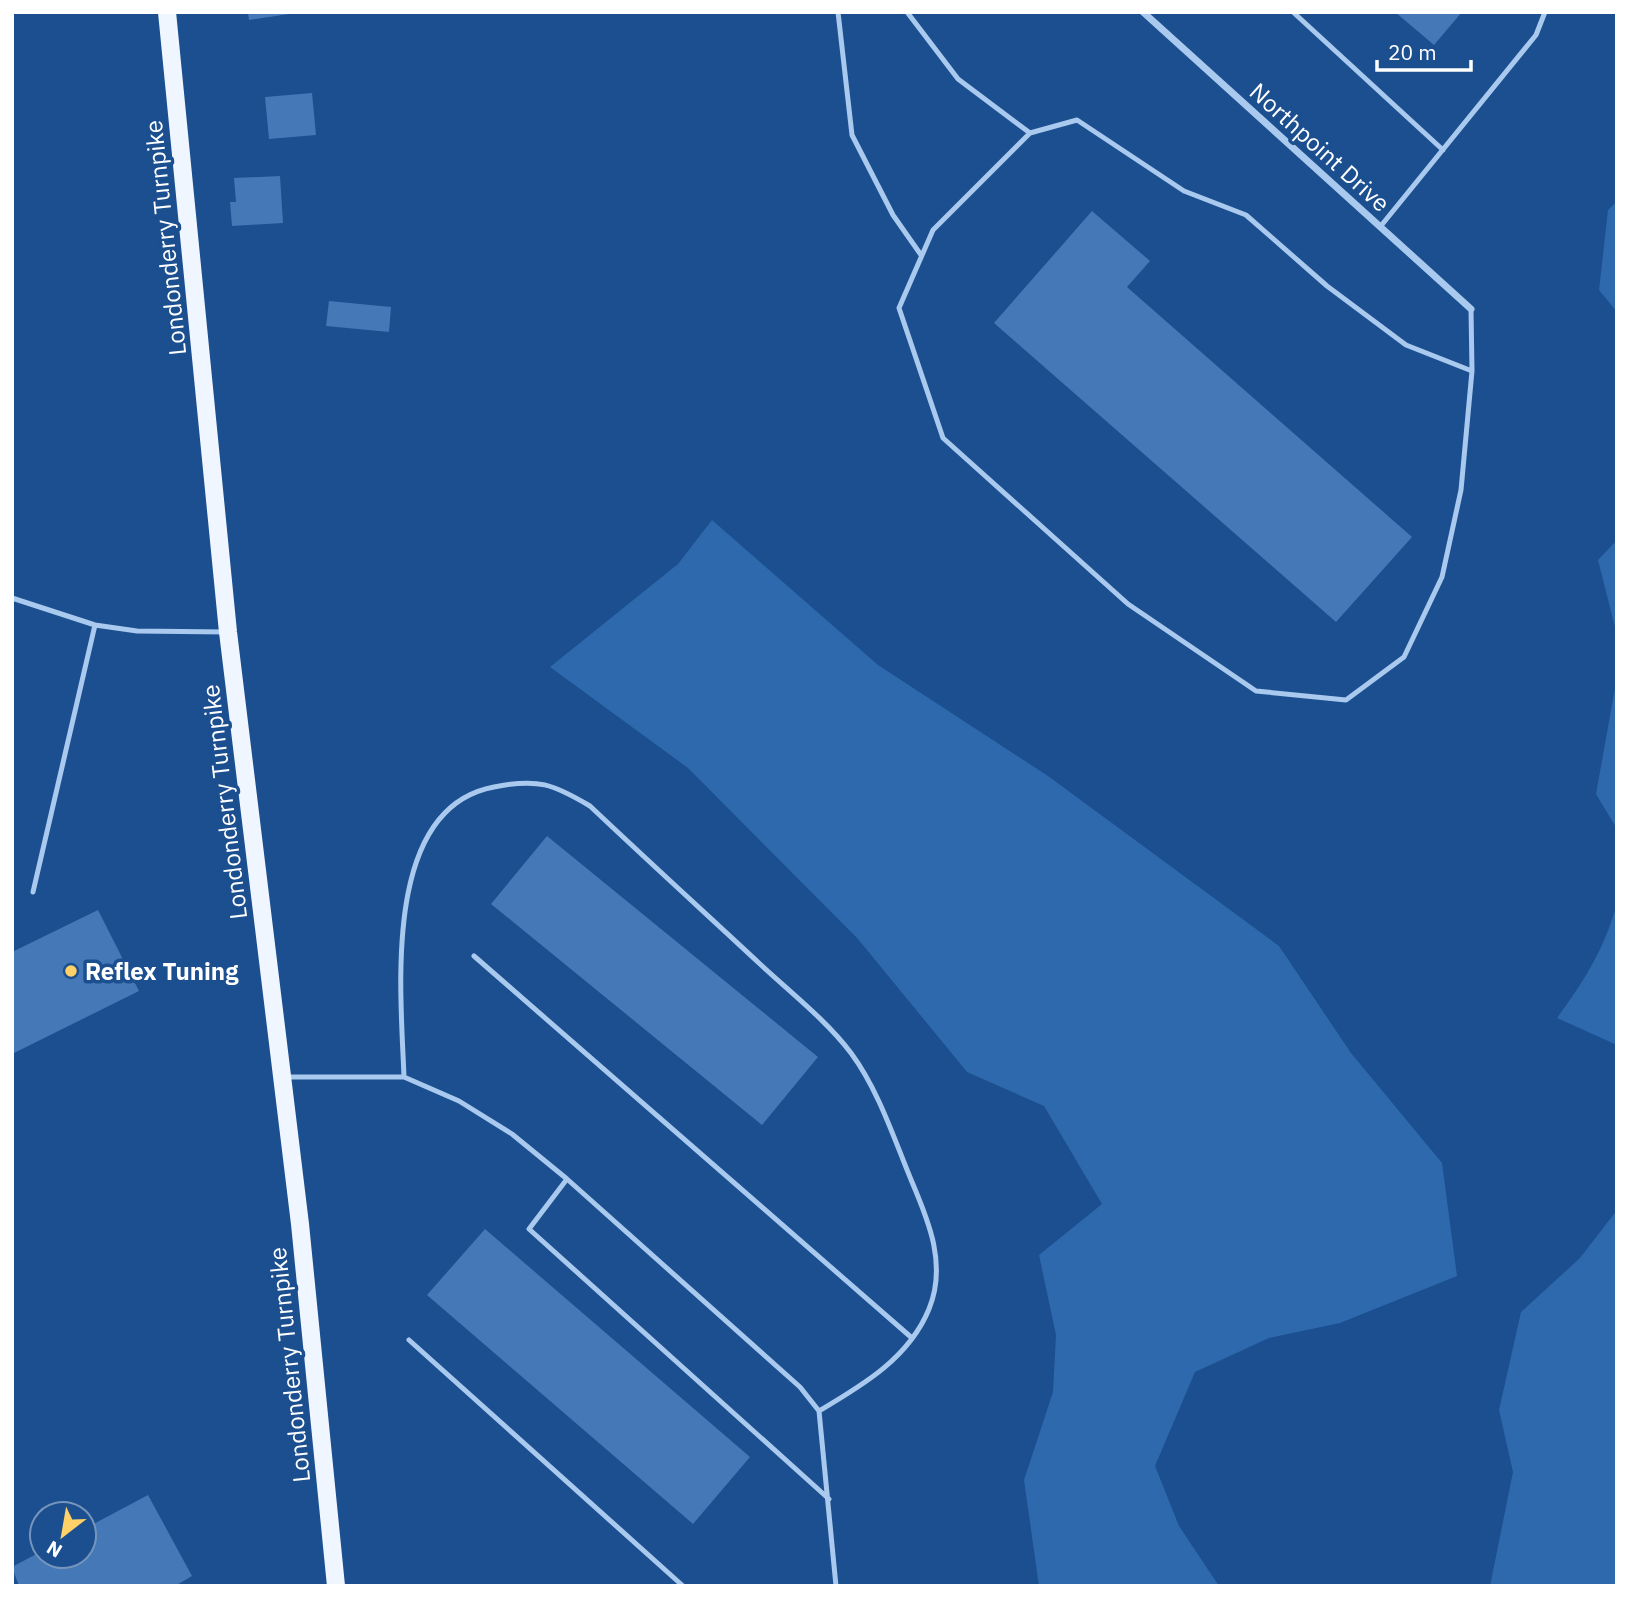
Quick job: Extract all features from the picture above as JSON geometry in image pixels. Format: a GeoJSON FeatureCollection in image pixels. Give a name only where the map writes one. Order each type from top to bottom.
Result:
{"type":"FeatureCollection","features":[{"type":"Feature","properties":{"kind":"main road","name":"Londonderry Turnpike"},"geometry":{"type":"LineString","coordinates":[[167,12],[229,632],[282,1077],[336,1586]]}},
{"type":"Feature","properties":{"kind":"street","name":"Northpoint Drive"},"geometry":{"type":"LineString","coordinates":[[1143,12],[1471,309]]}},
{"type":"Feature","properties":{"kind":"lane"},"geometry":{"type":"LineString","coordinates":[[838,12],[852,135],[893,215],[922,256]]}},
{"type":"Feature","properties":{"kind":"lane"},"geometry":{"type":"LineString","coordinates":[[907,12],[958,79],[1030,133]]}},
{"type":"Feature","properties":{"kind":"lane"},"geometry":{"type":"LineString","coordinates":[[1293,12],[1443,150]]}},
{"type":"Feature","properties":{"kind":"lane"},"geometry":{"type":"LineString","coordinates":[[1380,227],[1536,35],[1545,12]]}},
{"type":"Feature","properties":{"kind":"lane"},"geometry":{"type":"LineString","coordinates":[[1471,309],[1472,371],[1461,490],[1442,577],[1404,657],[1346,700],[1256,691],[1128,604],[943,438],[900,308],[933,230],[1030,133],[1077,120],[1184,191],[1246,215],[1327,286],[1406,345],[1472,371]]}},
{"type":"Feature","properties":{"kind":"lane"},"geometry":{"type":"LineString","coordinates":[[12,598],[95,625],[137,631],[229,632]]}},
{"type":"Feature","properties":{"kind":"lane"},"geometry":{"type":"LineString","coordinates":[[33,892],[95,625]]}},
{"type":"Feature","properties":{"kind":"lane"},"geometry":{"type":"LineString","coordinates":[[404,1077],[400,952],[412,873],[427,839],[451,808],[478,790],[518,782],[555,785],[590,806],[812,1013],[850,1053],[874,1091],[933,1238],[938,1272],[930,1308],[912,1338],[890,1364],[867,1383],[819,1411]]}},
{"type":"Feature","properties":{"kind":"lane"},"geometry":{"type":"LineString","coordinates":[[474,956],[912,1338]]}},
{"type":"Feature","properties":{"kind":"lane"},"geometry":{"type":"LineString","coordinates":[[282,1077],[404,1077],[459,1101],[512,1135],[567,1179],[800,1387],[819,1411],[836,1586]]}},
{"type":"Feature","properties":{"kind":"lane"},"geometry":{"type":"LineString","coordinates":[[567,1179],[529,1229],[829,1499]]}},
{"type":"Feature","properties":{"kind":"lane"},"geometry":{"type":"LineString","coordinates":[[409,1340],[683,1586]]}},
{"type":"Feature","properties":{"kind":"shaded area"},"geometry":{"type":"Polygon","coordinates":[[[1617,201],[1617,312],[1599,290],[1608,210],[1617,201]]]}},
{"type":"Feature","properties":{"kind":"shaded area"},"geometry":{"type":"Polygon","coordinates":[[[712,520],[878,665],[1048,776],[1279,946],[1351,1053],[1442,1163],[1457,1276],[1340,1323],[1269,1338],[1195,1372],[1155,1466],[1179,1526],[1219,1586],[1039,1586],[1024,1480],[1053,1392],[1056,1335],[1039,1255],[1102,1204],[1044,1106],[967,1072],[858,939],[688,768],[550,667],[678,564],[712,520]]]}},
{"type":"Feature","properties":{"kind":"shaded area"},"geometry":{"type":"Polygon","coordinates":[[[1617,540],[1617,635],[1598,560],[1617,540]]]}},
{"type":"Feature","properties":{"kind":"shaded area"},"geometry":{"type":"Polygon","coordinates":[[[1617,677],[1617,829],[1596,794],[1617,677]]]}},
{"type":"Feature","properties":{"kind":"shaded area"},"geometry":{"type":"Polygon","coordinates":[[[1617,903],[1617,1045],[1557,1018],[1593,964],[1617,903]]]}},
{"type":"Feature","properties":{"kind":"shaded area"},"geometry":{"type":"Polygon","coordinates":[[[1617,1210],[1617,1586],[1490,1586],[1513,1472],[1499,1410],[1521,1312],[1580,1258],[1617,1210]]]}},
{"type":"Feature","properties":{"kind":"building"},"geometry":{"type":"Polygon","coordinates":[[[248,12],[289,12],[289,14],[249,20],[248,12]]]}},
{"type":"Feature","properties":{"kind":"building"},"geometry":{"type":"Polygon","coordinates":[[[1395,12],[1462,12],[1434,45],[1395,12]]]}},
{"type":"Feature","properties":{"kind":"building"},"geometry":{"type":"Polygon","coordinates":[[[312,93],[316,135],[269,139],[265,97],[312,93]]]}},
{"type":"Feature","properties":{"kind":"building"},"geometry":{"type":"Polygon","coordinates":[[[280,176],[283,223],[232,226],[230,202],[236,202],[234,178],[280,176]]]}},
{"type":"Feature","properties":{"kind":"building"},"geometry":{"type":"Polygon","coordinates":[[[1092,211],[1150,261],[1127,287],[1412,537],[1336,622],[994,323],[1092,211]]]}},
{"type":"Feature","properties":{"kind":"building"},"geometry":{"type":"Polygon","coordinates":[[[329,301],[391,307],[389,332],[326,326],[329,301]]]}},
{"type":"Feature","properties":{"kind":"building"},"geometry":{"type":"Polygon","coordinates":[[[547,836],[818,1057],[762,1125],[491,904],[547,836]]]}},
{"type":"Feature","properties":{"kind":"building","name":"Reflex Tuning"},"geometry":{"type":"Polygon","coordinates":[[[98,910],[139,991],[12,1054],[12,952],[98,910]]]}},
{"type":"Feature","properties":{"kind":"building"},"geometry":{"type":"Polygon","coordinates":[[[485,1229],[750,1457],[693,1524],[427,1295],[485,1229]]]}},
{"type":"Feature","properties":{"kind":"building"},"geometry":{"type":"Polygon","coordinates":[[[148,1495],[192,1576],[175,1586],[19,1586],[12,1567],[28,1558],[28,1570],[98,1570],[98,1522],[148,1495]]]}},
{"type":"Feature","properties":{"kind":"place","name":"Reflex Tuning"},"geometry":{"type":"Point","coordinates":[71,971]}}]}
